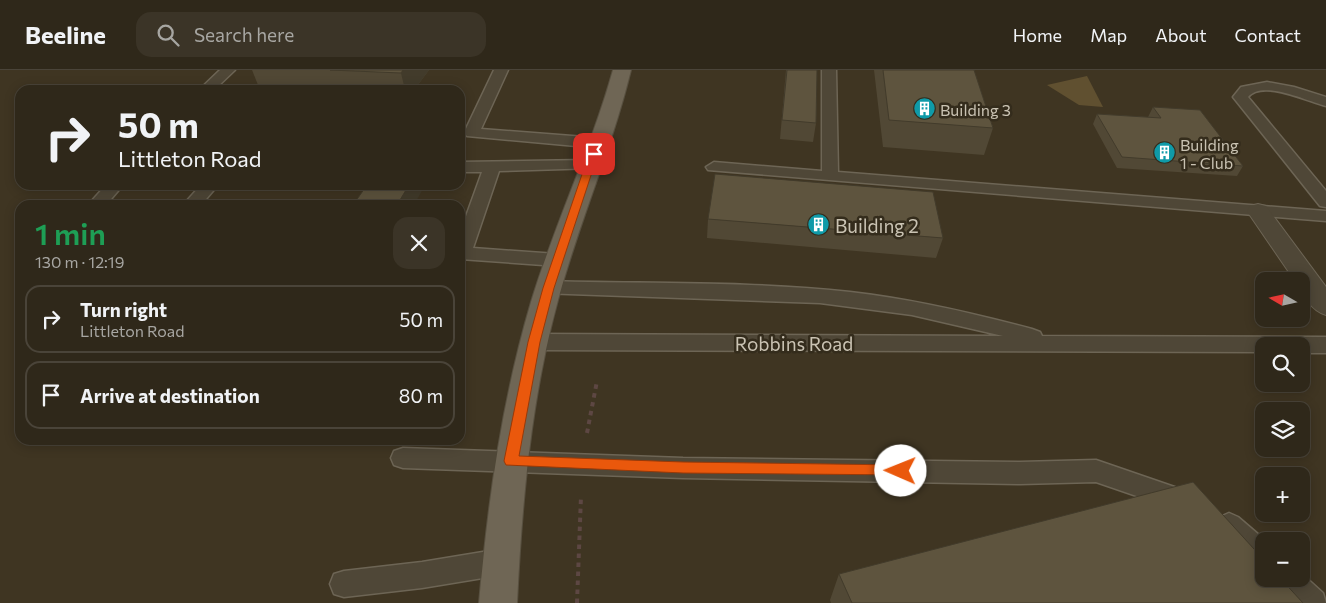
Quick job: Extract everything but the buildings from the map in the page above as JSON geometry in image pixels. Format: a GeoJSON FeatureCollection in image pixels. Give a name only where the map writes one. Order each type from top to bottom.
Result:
{"type":"FeatureCollection","features":[{"type":"Feature","properties":{"kind":"main road"},"geometry":{"type":"LineString","coordinates":[[498,603],[500,562],[511,461],[534,342],[557,260],[622,70]]}},
{"type":"Feature","properties":{"kind":"street"},"geometry":{"type":"LineString","coordinates":[[1258,211],[1326,306]]}},
{"type":"Feature","properties":{"kind":"lane"},"geometry":{"type":"LineString","coordinates":[[212,85],[228,70]]}},
{"type":"Feature","properties":{"kind":"lane"},"geometry":{"type":"LineString","coordinates":[[501,70],[466,133],[594,154]]}},
{"type":"Feature","properties":{"kind":"lane"},"geometry":{"type":"LineString","coordinates":[[829,70],[830,176]]}},
{"type":"Feature","properties":{"kind":"lane"},"geometry":{"type":"LineString","coordinates":[[1326,102],[1294,90],[1268,87],[1248,89],[1240,97],[1326,202]]}},
{"type":"Feature","properties":{"kind":"lane"},"geometry":{"type":"LineString","coordinates":[[465,166],[492,168],[594,154]]}},
{"type":"Feature","properties":{"kind":"lane"},"geometry":{"type":"LineString","coordinates":[[714,167],[1326,216]]}},
{"type":"Feature","properties":{"kind":"lane"},"geometry":{"type":"LineString","coordinates":[[465,242],[492,168]]}},
{"type":"Feature","properties":{"kind":"lane"},"geometry":{"type":"LineString","coordinates":[[101,200],[110,190]]}},
{"type":"Feature","properties":{"kind":"lane"},"geometry":{"type":"LineString","coordinates":[[196,200],[206,190]]}},
{"type":"Feature","properties":{"kind":"lane"},"geometry":{"type":"LineString","coordinates":[[465,253],[557,260]]}},
{"type":"Feature","properties":{"kind":"lane","name":"Robbins Road"},"geometry":{"type":"LineString","coordinates":[[548,288],[791,294],[864,302],[988,324],[1054,344]]}},
{"type":"Feature","properties":{"kind":"lane","name":"Robbins Road"},"geometry":{"type":"LineString","coordinates":[[534,342],[1326,345]]}},
{"type":"Feature","properties":{"kind":"lane"},"geometry":{"type":"LineString","coordinates":[[403,458],[683,468],[1020,473],[1096,471],[1216,512],[1255,549]]}},
{"type":"Feature","properties":{"kind":"lane"},"geometry":{"type":"LineString","coordinates":[[344,584],[422,576],[500,562]]}},
{"type":"Feature","properties":{"kind":"lane"},"geometry":{"type":"LineString","coordinates":[[1296,587],[1313,603]]}},
{"type":"Feature","properties":{"kind":"shaded area"},"geometry":{"type":"Polygon","coordinates":[[[1087,76],[1103,107],[1079,105],[1047,85],[1087,76]]]}},
{"type":"Feature","properties":{"kind":"place","name":"Building 3"},"geometry":{"type":"Point","coordinates":[924,109]}},
{"type":"Feature","properties":{"kind":"place","name":"Building 1 - Club"},"geometry":{"type":"Point","coordinates":[1164,153]}},
{"type":"Feature","properties":{"kind":"place","name":"Building 2"},"geometry":{"type":"Point","coordinates":[819,225]}},
{"type":"Feature","properties":{"kind":"route"},"geometry":{"type":"LineString","coordinates":[[594,154],[548,288],[534,342],[511,461],[683,468],[901,471]]}}]}
